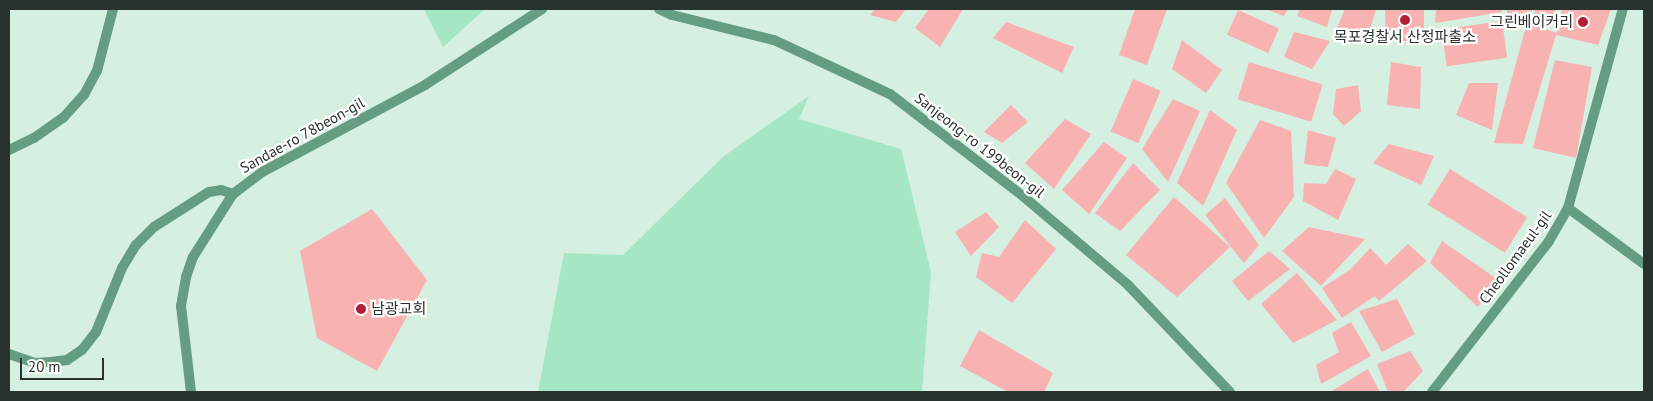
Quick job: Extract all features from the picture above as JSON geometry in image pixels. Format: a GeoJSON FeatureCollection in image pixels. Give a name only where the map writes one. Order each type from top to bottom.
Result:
{"type":"FeatureCollection","features":[{"type":"Feature","properties":{"kind":"street"},"geometry":{"type":"LineString","coordinates":[[9,150],[63,118],[84,95],[97,71],[113,9]]}},
{"type":"Feature","properties":{"kind":"street","name":"Sandae-ro 78beon-gil"},"geometry":{"type":"LineString","coordinates":[[191,392],[180,306],[186,277],[193,257],[233,194],[264,171],[425,85],[542,9]]}},
{"type":"Feature","properties":{"kind":"street","name":"Sanjeong-ro 199beon-gil"},"geometry":{"type":"LineString","coordinates":[[659,9],[672,15],[774,40],[890,94],[1024,197],[1128,285],[1230,392]]}},
{"type":"Feature","properties":{"kind":"street","name":"Cheollomaeul-gil"},"geometry":{"type":"LineString","coordinates":[[1432,392],[1549,241],[1568,208],[1623,9]]}},
{"type":"Feature","properties":{"kind":"street"},"geometry":{"type":"LineString","coordinates":[[9,354],[35,363],[67,360],[82,350],[96,332],[122,268],[136,244],[154,227],[209,192],[221,190],[233,194]]}},
{"type":"Feature","properties":{"kind":"street"},"geometry":{"type":"LineString","coordinates":[[1568,208],[1644,264]]}},
{"type":"Feature","properties":{"kind":"green space"},"geometry":{"type":"Polygon","coordinates":[[[424,9],[485,9],[443,47],[424,9]]]}},
{"type":"Feature","properties":{"kind":"green space"},"geometry":{"type":"Polygon","coordinates":[[[809,96],[799,119],[901,149],[931,272],[922,392],[538,392],[564,253],[623,255],[724,156],[809,96]]]}},
{"type":"Feature","properties":{"kind":"building"},"geometry":{"type":"Polygon","coordinates":[[[875,9],[906,9],[896,22],[870,15],[875,9]]]}},
{"type":"Feature","properties":{"kind":"building"},"geometry":{"type":"Polygon","coordinates":[[[929,9],[963,9],[940,47],[915,28],[929,9]]]}},
{"type":"Feature","properties":{"kind":"building"},"geometry":{"type":"Polygon","coordinates":[[[1135,9],[1167,9],[1147,65],[1119,55],[1135,9]]]}},
{"type":"Feature","properties":{"kind":"building"},"geometry":{"type":"Polygon","coordinates":[[[1265,9],[1288,9],[1284,16],[1265,9]]]}},
{"type":"Feature","properties":{"kind":"building"},"geometry":{"type":"Polygon","coordinates":[[[1300,9],[1332,9],[1327,27],[1297,16],[1300,9]]]}},
{"type":"Feature","properties":{"kind":"building"},"geometry":{"type":"Polygon","coordinates":[[[1345,9],[1376,9],[1367,40],[1337,28],[1345,9]]]}},
{"type":"Feature","properties":{"kind":"building","name":"목포경찰서 산정파출소"},"geometry":{"type":"Polygon","coordinates":[[[1385,9],[1424,9],[1424,31],[1407,32],[1407,41],[1386,41],[1385,9]]]}},
{"type":"Feature","properties":{"kind":"building"},"geometry":{"type":"Polygon","coordinates":[[[1436,9],[1502,9],[1502,12],[1435,23],[1436,9]]]}},
{"type":"Feature","properties":{"kind":"building"},"geometry":{"type":"Polygon","coordinates":[[[1507,9],[1532,9],[1532,17],[1507,19],[1507,9]]]}},
{"type":"Feature","properties":{"kind":"building"},"geometry":{"type":"Polygon","coordinates":[[[1535,9],[1556,9],[1553,22],[1534,18],[1535,9]]]}},
{"type":"Feature","properties":{"kind":"building"},"geometry":{"type":"Polygon","coordinates":[[[1562,9],[1611,9],[1598,45],[1556,35],[1523,144],[1494,143],[1527,23],[1557,33],[1562,9]]]}},
{"type":"Feature","properties":{"kind":"building"},"geometry":{"type":"Polygon","coordinates":[[[1238,10],[1279,28],[1268,53],[1227,35],[1238,10]]]}},
{"type":"Feature","properties":{"kind":"building"},"geometry":{"type":"Polygon","coordinates":[[[1502,21],[1507,58],[1447,66],[1442,29],[1502,21]]]}},
{"type":"Feature","properties":{"kind":"building"},"geometry":{"type":"Polygon","coordinates":[[[1006,22],[1074,47],[1062,73],[993,38],[1006,22]]]}},
{"type":"Feature","properties":{"kind":"building"},"geometry":{"type":"Polygon","coordinates":[[[1294,32],[1330,41],[1312,69],[1284,57],[1294,32]]]}},
{"type":"Feature","properties":{"kind":"building"},"geometry":{"type":"Polygon","coordinates":[[[1182,40],[1222,70],[1206,93],[1172,69],[1182,40]]]}},
{"type":"Feature","properties":{"kind":"building"},"geometry":{"type":"Polygon","coordinates":[[[1555,60],[1592,67],[1576,158],[1533,148],[1555,60]]]}},
{"type":"Feature","properties":{"kind":"building"},"geometry":{"type":"Polygon","coordinates":[[[1249,62],[1323,85],[1311,122],[1238,99],[1249,62]]]}},
{"type":"Feature","properties":{"kind":"building"},"geometry":{"type":"Polygon","coordinates":[[[1391,62],[1421,67],[1420,109],[1387,105],[1391,62]]]}},
{"type":"Feature","properties":{"kind":"building"},"geometry":{"type":"Polygon","coordinates":[[[1133,79],[1161,91],[1138,143],[1111,131],[1133,79]]]}},
{"type":"Feature","properties":{"kind":"building"},"geometry":{"type":"Polygon","coordinates":[[[1469,83],[1498,83],[1492,130],[1456,115],[1469,83]]]}},
{"type":"Feature","properties":{"kind":"building"},"geometry":{"type":"Polygon","coordinates":[[[1358,85],[1361,111],[1344,126],[1333,114],[1336,89],[1358,85]]]}},
{"type":"Feature","properties":{"kind":"building"},"geometry":{"type":"Polygon","coordinates":[[[1173,99],[1200,111],[1168,182],[1142,149],[1173,99]]]}},
{"type":"Feature","properties":{"kind":"building"},"geometry":{"type":"Polygon","coordinates":[[[1011,105],[1028,122],[1002,143],[984,132],[1011,105]]]}},
{"type":"Feature","properties":{"kind":"building"},"geometry":{"type":"Polygon","coordinates":[[[1210,110],[1237,130],[1203,206],[1177,183],[1210,110]]]}},
{"type":"Feature","properties":{"kind":"building"},"geometry":{"type":"Polygon","coordinates":[[[1065,119],[1091,134],[1054,189],[1025,163],[1065,119]]]}},
{"type":"Feature","properties":{"kind":"building"},"geometry":{"type":"Polygon","coordinates":[[[1260,120],[1291,131],[1294,197],[1264,238],[1226,183],[1260,120]]]}},
{"type":"Feature","properties":{"kind":"building"},"geometry":{"type":"Polygon","coordinates":[[[1308,130],[1336,138],[1328,167],[1304,164],[1308,130]]]}},
{"type":"Feature","properties":{"kind":"building"},"geometry":{"type":"Polygon","coordinates":[[[1104,142],[1127,158],[1089,214],[1062,190],[1104,142]]]}},
{"type":"Feature","properties":{"kind":"building"},"geometry":{"type":"Polygon","coordinates":[[[1389,144],[1434,156],[1421,185],[1373,163],[1389,144]]]}},
{"type":"Feature","properties":{"kind":"building"},"geometry":{"type":"Polygon","coordinates":[[[1133,163],[1160,190],[1120,231],[1095,213],[1133,163]]]}},
{"type":"Feature","properties":{"kind":"building"},"geometry":{"type":"Polygon","coordinates":[[[1335,169],[1356,179],[1338,220],[1303,201],[1304,183],[1326,184],[1335,169]]]}},
{"type":"Feature","properties":{"kind":"building"},"geometry":{"type":"Polygon","coordinates":[[[1450,169],[1527,217],[1505,253],[1428,205],[1450,169]]]}},
{"type":"Feature","properties":{"kind":"building"},"geometry":{"type":"Polygon","coordinates":[[[1174,197],[1230,247],[1177,297],[1126,255],[1174,197]]]}},
{"type":"Feature","properties":{"kind":"building"},"geometry":{"type":"Polygon","coordinates":[[[1225,198],[1259,245],[1244,263],[1205,215],[1225,198]]]}},
{"type":"Feature","properties":{"kind":"building","name":"남광교회"},"geometry":{"type":"Polygon","coordinates":[[[372,209],[427,280],[377,371],[317,338],[300,251],[372,209]]]}},
{"type":"Feature","properties":{"kind":"building"},"geometry":{"type":"Polygon","coordinates":[[[986,212],[999,227],[971,256],[955,232],[986,212]]]}},
{"type":"Feature","properties":{"kind":"building"},"geometry":{"type":"Polygon","coordinates":[[[1025,220],[1056,249],[1012,303],[976,277],[982,253],[999,257],[1025,220]]]}},
{"type":"Feature","properties":{"kind":"building"},"geometry":{"type":"Polygon","coordinates":[[[1309,227],[1365,239],[1321,286],[1282,251],[1309,227]]]}},
{"type":"Feature","properties":{"kind":"building"},"geometry":{"type":"Polygon","coordinates":[[[1442,241],[1497,279],[1478,307],[1430,263],[1442,241]]]}},
{"type":"Feature","properties":{"kind":"building"},"geometry":{"type":"Polygon","coordinates":[[[1408,244],[1427,261],[1379,301],[1375,296],[1342,318],[1322,288],[1351,269],[1370,248],[1386,265],[1408,244]]]}},
{"type":"Feature","properties":{"kind":"building"},"geometry":{"type":"Polygon","coordinates":[[[1269,251],[1290,269],[1248,301],[1232,281],[1269,251]]]}},
{"type":"Feature","properties":{"kind":"building"},"geometry":{"type":"Polygon","coordinates":[[[1297,273],[1337,320],[1293,343],[1261,304],[1297,273]]]}},
{"type":"Feature","properties":{"kind":"building"},"geometry":{"type":"Polygon","coordinates":[[[1397,299],[1415,334],[1382,352],[1359,311],[1397,299]]]}},
{"type":"Feature","properties":{"kind":"building"},"geometry":{"type":"Polygon","coordinates":[[[1351,322],[1371,356],[1321,384],[1316,365],[1339,352],[1332,333],[1351,322]]]}},
{"type":"Feature","properties":{"kind":"building"},"geometry":{"type":"Polygon","coordinates":[[[979,330],[1053,373],[1044,392],[1008,392],[960,366],[979,330]]]}},
{"type":"Feature","properties":{"kind":"building"},"geometry":{"type":"Polygon","coordinates":[[[1410,351],[1423,371],[1403,392],[1388,392],[1377,364],[1410,351]]]}},
{"type":"Feature","properties":{"kind":"building"},"geometry":{"type":"Polygon","coordinates":[[[1368,369],[1380,392],[1330,392],[1368,369]]]}},
{"type":"Feature","properties":{"kind":"place","name":"목포경찰서 산정파출소"},"geometry":{"type":"Point","coordinates":[1405,20]}},
{"type":"Feature","properties":{"kind":"place","name":"그린베이커리"},"geometry":{"type":"Point","coordinates":[1583,22]}},
{"type":"Feature","properties":{"kind":"place","name":"남광교회"},"geometry":{"type":"Point","coordinates":[361,309]}}]}
